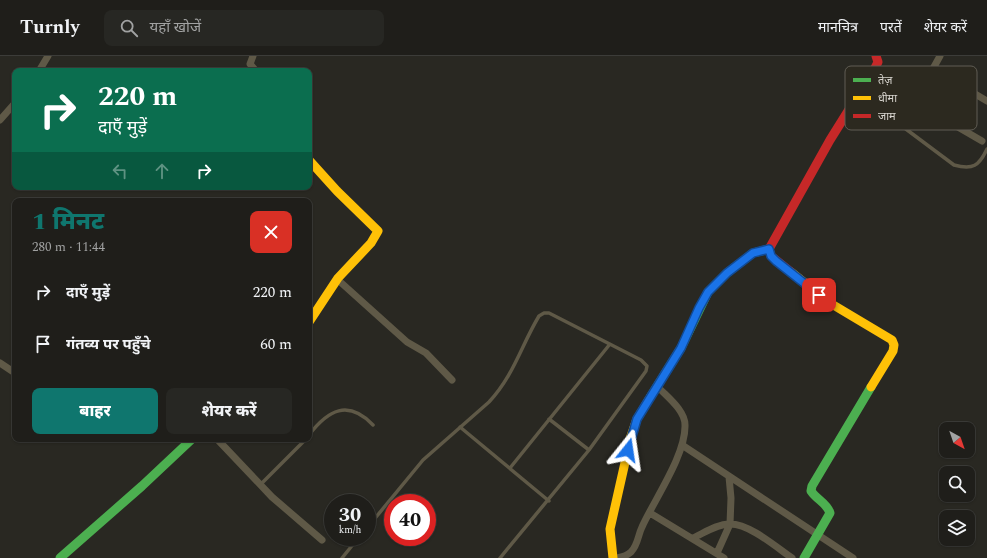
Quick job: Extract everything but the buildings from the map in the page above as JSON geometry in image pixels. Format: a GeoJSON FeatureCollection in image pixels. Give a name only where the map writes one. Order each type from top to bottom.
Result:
{"type":"FeatureCollection","features":[{"type":"Feature","properties":{"kind":"street"},"geometry":{"type":"LineString","coordinates":[[41,68],[48,56]]}},
{"type":"Feature","properties":{"kind":"street"},"geometry":{"type":"LineString","coordinates":[[253,56],[250,64],[253,68]]}},
{"type":"Feature","properties":{"kind":"street"},"geometry":{"type":"LineString","coordinates":[[876,66],[878,62],[877,56]]}},
{"type":"Feature","properties":{"kind":"street"},"geometry":{"type":"LineString","coordinates":[[935,66],[940,56]]}},
{"type":"Feature","properties":{"kind":"street"},"geometry":{"type":"LineString","coordinates":[[977,95],[987,101]]}},
{"type":"Feature","properties":{"kind":"street"},"geometry":{"type":"LineString","coordinates":[[0,120],[12,107]]}},
{"type":"Feature","properties":{"kind":"street"},"geometry":{"type":"LineString","coordinates":[[804,558],[830,513],[827,504],[813,495],[811,491],[812,486],[895,346],[889,337],[830,303],[776,261],[771,256],[769,249],[845,115]]}},
{"type":"Feature","properties":{"kind":"street"},"geometry":{"type":"LineString","coordinates":[[964,130],[982,141]]}},
{"type":"Feature","properties":{"kind":"street"},"geometry":{"type":"LineString","coordinates":[[312,163],[332,186],[378,231],[375,239],[337,279],[312,317]]}},
{"type":"Feature","properties":{"kind":"street"},"geometry":{"type":"LineString","coordinates":[[613,558],[610,530],[611,523],[631,436],[637,419],[681,348],[708,292],[727,273],[753,253],[769,249]]}},
{"type":"Feature","properties":{"kind":"street"},"geometry":{"type":"LineString","coordinates":[[337,279],[407,342],[426,353],[452,380]]}},
{"type":"Feature","properties":{"kind":"street"},"geometry":{"type":"LineString","coordinates":[[0,363],[12,371]]}},
{"type":"Feature","properties":{"kind":"street"},"geometry":{"type":"LineString","coordinates":[[617,558],[626,556],[634,548],[642,525],[650,513],[669,475],[682,445],[685,425],[683,416],[657,386]]}},
{"type":"Feature","properties":{"kind":"street"},"geometry":{"type":"LineString","coordinates":[[60,558],[142,486],[189,442]]}},
{"type":"Feature","properties":{"kind":"street"},"geometry":{"type":"LineString","coordinates":[[219,442],[272,497],[322,540]]}},
{"type":"Feature","properties":{"kind":"street"},"geometry":{"type":"LineString","coordinates":[[682,445],[713,464],[730,477],[853,558]]}},
{"type":"Feature","properties":{"kind":"street"},"geometry":{"type":"LineString","coordinates":[[717,553],[730,524],[730,477]]}},
{"type":"Feature","properties":{"kind":"street"},"geometry":{"type":"LineString","coordinates":[[650,513],[724,558]]}},
{"type":"Feature","properties":{"kind":"street"},"geometry":{"type":"LineString","coordinates":[[693,538],[715,528],[730,524],[740,526],[755,533],[792,558]]}},
{"type":"Feature","properties":{"kind":"lane"},"geometry":{"type":"LineString","coordinates":[[907,130],[954,165],[971,167],[978,164],[987,150]]}},
{"type":"Feature","properties":{"kind":"lane"},"geometry":{"type":"LineString","coordinates":[[376,517],[423,460],[489,402],[504,385],[515,367],[539,316],[544,313],[549,313],[641,360],[647,366],[646,371],[589,450],[549,501],[500,558]]}},
{"type":"Feature","properties":{"kind":"lane"},"geometry":{"type":"LineString","coordinates":[[510,468],[610,344]]}},
{"type":"Feature","properties":{"kind":"lane"},"geometry":{"type":"LineString","coordinates":[[312,432],[326,416],[339,411],[351,410],[358,412],[372,425]]}},
{"type":"Feature","properties":{"kind":"lane"},"geometry":{"type":"LineString","coordinates":[[549,419],[589,450]]}},
{"type":"Feature","properties":{"kind":"lane"},"geometry":{"type":"LineString","coordinates":[[460,427],[549,501]]}},
{"type":"Feature","properties":{"kind":"lane"},"geometry":{"type":"LineString","coordinates":[[260,485],[303,442]]}},
{"type":"Feature","properties":{"kind":"lane"},"geometry":{"type":"LineString","coordinates":[[342,558],[352,546]]}},
{"type":"Feature","properties":{"kind":"traffic: fast"},"geometry":{"type":"LineString","coordinates":[[651,396],[681,348],[708,292],[727,273],[753,253],[769,249]]}},
{"type":"Feature","properties":{"kind":"traffic: fast"},"geometry":{"type":"LineString","coordinates":[[804,558],[830,513],[827,507],[811,491],[812,486],[871,387]]}},
{"type":"Feature","properties":{"kind":"traffic: fast"},"geometry":{"type":"LineString","coordinates":[[60,558],[142,486],[189,442]]}},
{"type":"Feature","properties":{"kind":"traffic: slow"},"geometry":{"type":"LineString","coordinates":[[312,163],[337,191],[378,231],[371,243],[338,278],[312,317]]}},
{"type":"Feature","properties":{"kind":"traffic: slow"},"geometry":{"type":"LineString","coordinates":[[791,272],[830,303],[892,340],[894,345],[893,351],[871,387]]}},
{"type":"Feature","properties":{"kind":"traffic: slow"},"geometry":{"type":"LineString","coordinates":[[613,558],[610,529],[631,436],[637,419],[651,396]]}},
{"type":"Feature","properties":{"kind":"traffic: jam"},"geometry":{"type":"LineString","coordinates":[[876,56],[878,62],[876,66]]}},
{"type":"Feature","properties":{"kind":"traffic: jam"},"geometry":{"type":"LineString","coordinates":[[791,272],[771,256],[769,249],[845,116]]}},
{"type":"Feature","properties":{"kind":"route"},"geometry":{"type":"LineString","coordinates":[[628,450],[637,419],[643,408],[681,348],[708,292],[727,273],[753,253],[769,249],[771,256],[776,261],[819,295]]}}]}
